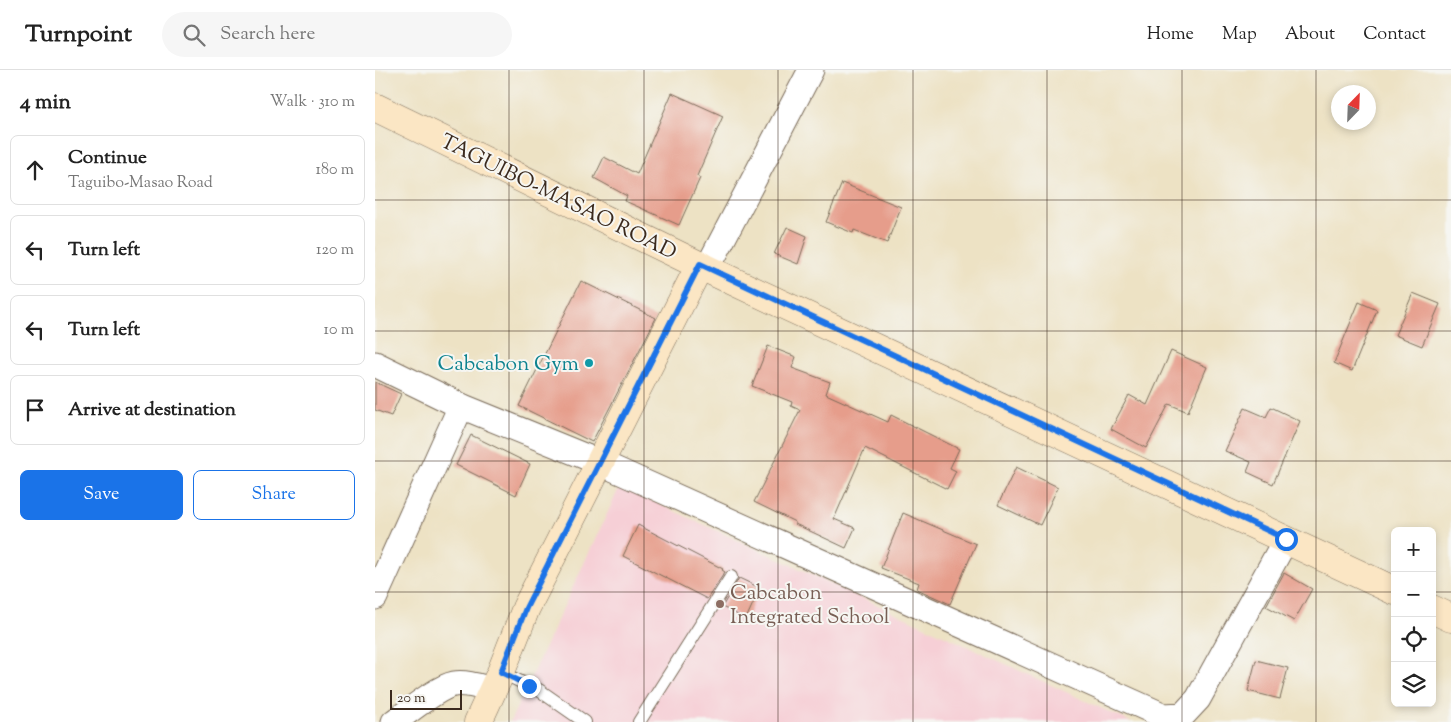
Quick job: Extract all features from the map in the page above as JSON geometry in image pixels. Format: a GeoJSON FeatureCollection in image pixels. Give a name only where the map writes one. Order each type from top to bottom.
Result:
{"type":"FeatureCollection","features":[{"type":"Feature","properties":{"kind":"main road","name":"TAGUIBO-MASAO ROAD"},"geometry":{"type":"LineString","coordinates":[[375,107],[703,267],[1391,589]]}},
{"type":"Feature","properties":{"kind":"main road"},"geometry":{"type":"LineString","coordinates":[[478,722],[497,681],[526,608],[703,267]]}},
{"type":"Feature","properties":{"kind":"main road"},"geometry":{"type":"LineString","coordinates":[[1436,611],[1451,618]]}},
{"type":"Feature","properties":{"kind":"street"},"geometry":{"type":"LineString","coordinates":[[703,267],[811,70]]}},
{"type":"Feature","properties":{"kind":"street"},"geometry":{"type":"LineString","coordinates":[[375,364],[461,406],[601,462],[1164,716],[1183,715],[1198,699],[1286,539]]}},
{"type":"Feature","properties":{"kind":"street"},"geometry":{"type":"LineString","coordinates":[[375,597],[461,406]]}},
{"type":"Feature","properties":{"kind":"street"},"geometry":{"type":"LineString","coordinates":[[394,722],[432,694],[453,684],[497,681]]}},
{"type":"Feature","properties":{"kind":"lane"},"geometry":{"type":"LineString","coordinates":[[639,722],[731,577]]}},
{"type":"Feature","properties":{"kind":"lane"},"geometry":{"type":"LineString","coordinates":[[497,681],[534,688],[585,722]]}},
{"type":"Feature","properties":{"kind":"shaded area","name":"Cabcabon Integrated School"},"geometry":{"type":"Polygon","coordinates":[[[620,486],[1131,722],[510,722],[620,486]]]}},
{"type":"Feature","properties":{"kind":"building"},"geometry":{"type":"Polygon","coordinates":[[[672,93],[723,116],[697,176],[700,178],[679,225],[625,201],[627,196],[594,178],[604,157],[637,174],[672,93]]]}},
{"type":"Feature","properties":{"kind":"building"},"geometry":{"type":"Polygon","coordinates":[[[842,183],[901,207],[887,243],[854,230],[853,233],[826,222],[842,183]]]}},
{"type":"Feature","properties":{"kind":"building"},"geometry":{"type":"Polygon","coordinates":[[[787,227],[807,236],[798,264],[774,254],[787,227]]]}},
{"type":"Feature","properties":{"kind":"building","name":"Cabcabon Gym"},"geometry":{"type":"Polygon","coordinates":[[[581,281],[656,318],[592,442],[519,406],[581,281]]]}},
{"type":"Feature","properties":{"kind":"building"},"geometry":{"type":"Polygon","coordinates":[[[1413,293],[1440,304],[1422,346],[1395,335],[1413,293]]]}},
{"type":"Feature","properties":{"kind":"building"},"geometry":{"type":"Polygon","coordinates":[[[1359,302],[1377,310],[1352,371],[1334,363],[1359,302]]]}},
{"type":"Feature","properties":{"kind":"building"},"geometry":{"type":"Polygon","coordinates":[[[768,346],[796,357],[792,368],[830,382],[826,394],[888,422],[891,415],[959,449],[950,468],[956,471],[947,489],[865,448],[834,519],[855,528],[846,548],[754,502],[800,410],[791,406],[792,402],[752,386],[768,346]]]}},
{"type":"Feature","properties":{"kind":"building"},"geometry":{"type":"Polygon","coordinates":[[[1171,351],[1207,367],[1188,412],[1169,404],[1146,448],[1111,429],[1129,395],[1147,405],[1171,351]]]}},
{"type":"Feature","properties":{"kind":"building"},"geometry":{"type":"Polygon","coordinates":[[[375,382],[401,394],[391,416],[375,410],[375,382]]]}},
{"type":"Feature","properties":{"kind":"building"},"geometry":{"type":"Polygon","coordinates":[[[1271,407],[1300,421],[1273,484],[1247,472],[1251,462],[1225,451],[1245,408],[1266,417],[1271,407]]]}},
{"type":"Feature","properties":{"kind":"building"},"geometry":{"type":"Polygon","coordinates":[[[471,435],[530,464],[516,495],[456,465],[471,435]]]}},
{"type":"Feature","properties":{"kind":"building"},"geometry":{"type":"Polygon","coordinates":[[[1016,467],[1058,487],[1040,525],[998,505],[1016,467]]]}},
{"type":"Feature","properties":{"kind":"building"},"geometry":{"type":"Polygon","coordinates":[[[903,513],[976,544],[950,604],[917,589],[919,583],[881,568],[903,513]]]}},
{"type":"Feature","properties":{"kind":"building"},"geometry":{"type":"Polygon","coordinates":[[[638,525],[723,569],[725,572],[707,599],[623,556],[638,525]]]}},
{"type":"Feature","properties":{"kind":"building"},"geometry":{"type":"Polygon","coordinates":[[[1284,573],[1312,589],[1294,621],[1266,606],[1284,573]]]}},
{"type":"Feature","properties":{"kind":"building"},"geometry":{"type":"Polygon","coordinates":[[[739,578],[760,588],[746,619],[722,607],[739,578]]]}},
{"type":"Feature","properties":{"kind":"building"},"geometry":{"type":"Polygon","coordinates":[[[1256,660],[1288,668],[1280,699],[1248,691],[1256,660]]]}},
{"type":"Feature","properties":{"kind":"place","name":"Cabcabon Gym"},"geometry":{"type":"Point","coordinates":[589,363]}},
{"type":"Feature","properties":{"kind":"place","name":"Cabcabon Integrated School"},"geometry":{"type":"Point","coordinates":[720,604]}},
{"type":"Feature","properties":{"kind":"route"},"geometry":{"type":"LineString","coordinates":[[529,686],[501,672],[526,608],[700,264],[707,269],[1286,539]]}}]}
